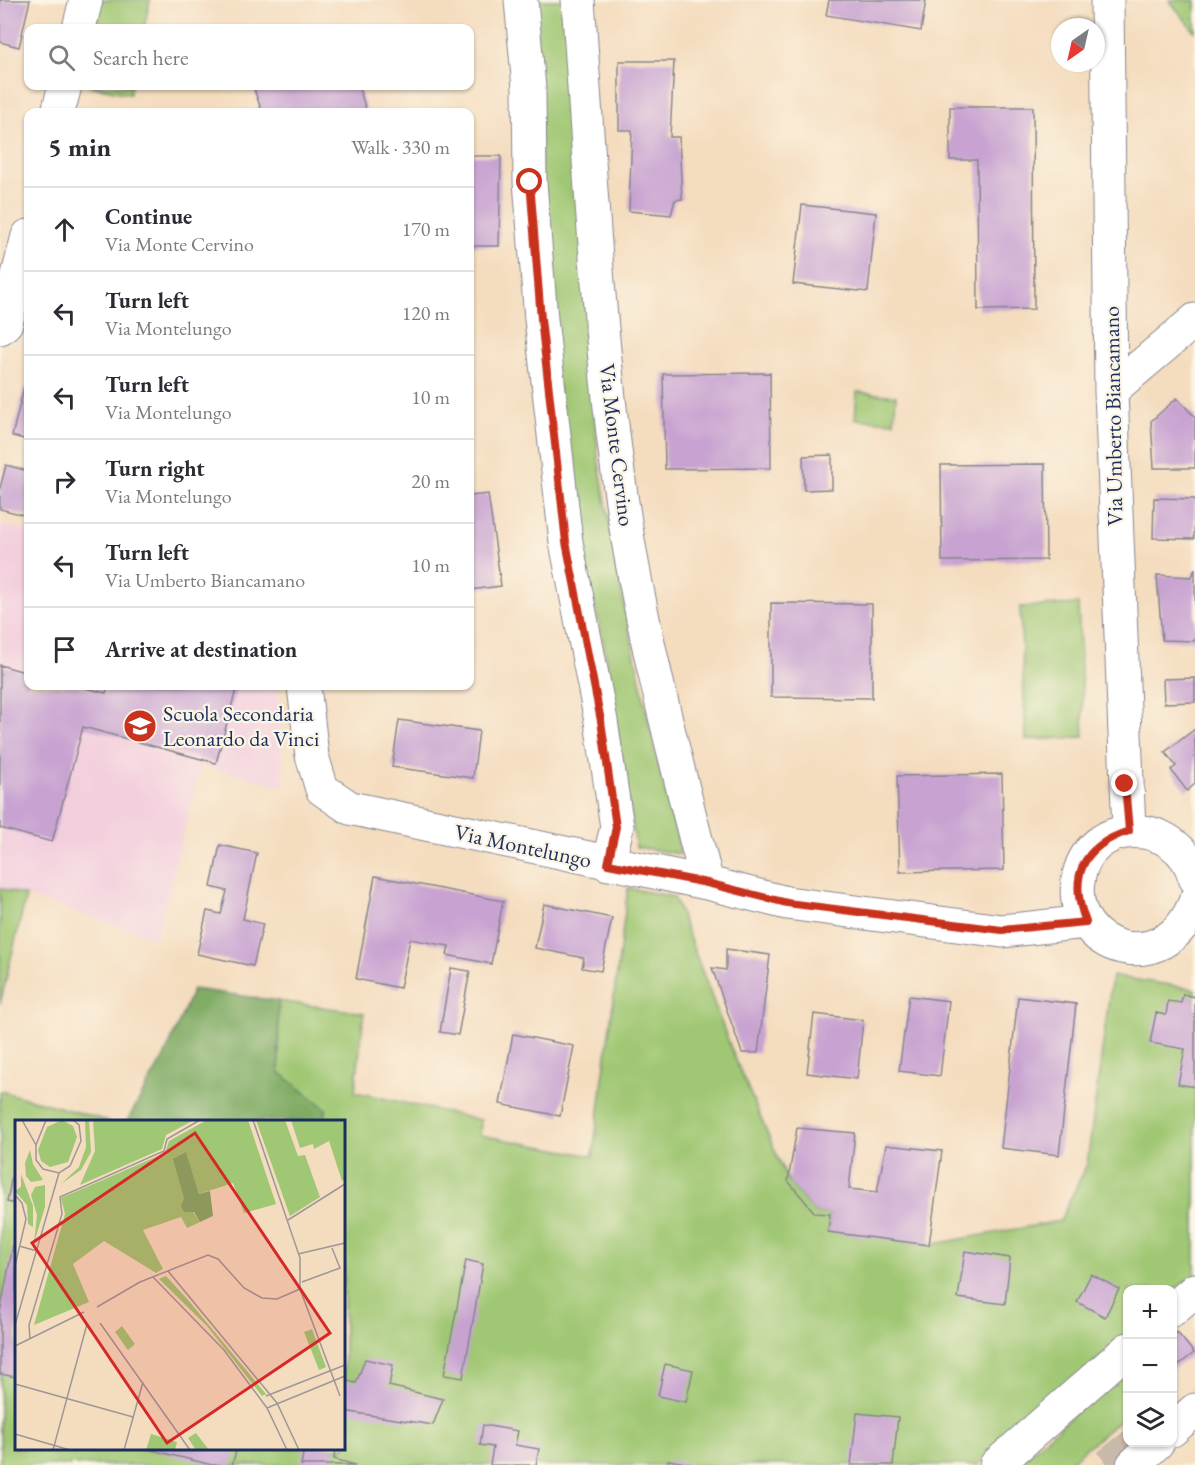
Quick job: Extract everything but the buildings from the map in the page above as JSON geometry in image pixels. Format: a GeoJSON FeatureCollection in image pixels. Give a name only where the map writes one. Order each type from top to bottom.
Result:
{"type":"FeatureCollection","features":[{"type":"Feature","properties":{"kind":"street"},"geometry":{"type":"LineString","coordinates":[[80,24],[86,0]]}},
{"type":"Feature","properties":{"kind":"street"},"geometry":{"type":"LineString","coordinates":[[520,0],[529,88],[530,182],[541,319],[566,542],[601,721],[616,827],[608,864]]}},
{"type":"Feature","properties":{"kind":"street","name":"Via Monte Cervino"},"geometry":{"type":"LineString","coordinates":[[578,0],[596,273],[622,503],[656,681],[707,883]]}},
{"type":"Feature","properties":{"kind":"street","name":"Via Umberto Biancamano"},"geometry":{"type":"LineString","coordinates":[[1107,0],[1112,391],[1129,831]]}},
{"type":"Feature","properties":{"kind":"street"},"geometry":{"type":"LineString","coordinates":[[59,108],[64,90]]}},
{"type":"Feature","properties":{"kind":"street"},"geometry":{"type":"LineString","coordinates":[[12,325],[24,258]]}},
{"type":"Feature","properties":{"kind":"street"},"geometry":{"type":"LineString","coordinates":[[1112,391],[1195,320]]}},
{"type":"Feature","properties":{"kind":"street","name":"Via Montelungo"},"geometry":{"type":"LineString","coordinates":[[304,690],[312,756],[322,789],[351,808],[608,864],[707,883],[787,903],[1002,930],[1086,922]]}},
{"type":"Feature","properties":{"kind":"street"},"geometry":{"type":"LineString","coordinates":[[1194,872],[1183,852],[1172,842],[1149,832],[1129,831],[1109,837],[1093,850],[1082,867],[1078,881],[1078,902],[1086,922],[1107,942],[1126,949],[1149,949],[1181,943],[1195,903]]}},
{"type":"Feature","properties":{"kind":"street"},"geometry":{"type":"LineString","coordinates":[[1177,1306],[1195,1290]]}},
{"type":"Feature","properties":{"kind":"street"},"geometry":{"type":"LineString","coordinates":[[996,1465],[1123,1353]]}},
{"type":"Feature","properties":{"kind":"street"},"geometry":{"type":"LineString","coordinates":[[1177,1426],[1195,1410]]}},
{"type":"Feature","properties":{"kind":"street"},"geometry":{"type":"LineString","coordinates":[[1133,1465],[1153,1447]]}},
{"type":"Feature","properties":{"kind":"shaded area","name":"Scuola Secondaria Leonardo da Vinci"},"geometry":{"type":"Polygon","coordinates":[[[0,524],[24,530],[24,690],[278,690],[284,786],[201,766],[156,938],[0,888],[0,524]]]}},
{"type":"Feature","properties":{"kind":"green space"},"geometry":{"type":"Polygon","coordinates":[[[101,0],[150,0],[145,24],[95,24],[101,0]]]}},
{"type":"Feature","properties":{"kind":"green space"},"geometry":{"type":"Polygon","coordinates":[[[534,0],[566,0],[598,457],[619,580],[657,761],[681,854],[636,847],[604,646],[578,532],[547,309],[534,0]]]}},
{"type":"Feature","properties":{"kind":"green space"},"geometry":{"type":"Polygon","coordinates":[[[1169,0],[1195,0],[1195,32],[1169,0]]]}},
{"type":"Feature","properties":{"kind":"green space"},"geometry":{"type":"Polygon","coordinates":[[[110,90],[130,90],[130,94],[110,90]]]}},
{"type":"Feature","properties":{"kind":"green space"},"geometry":{"type":"Polygon","coordinates":[[[857,392],[896,396],[894,422],[855,419],[857,392]]]}},
{"type":"Feature","properties":{"kind":"green space"},"geometry":{"type":"Polygon","coordinates":[[[1078,604],[1084,737],[1026,740],[1020,607],[1078,604]]]}},
{"type":"Feature","properties":{"kind":"green space"},"geometry":{"type":"Polygon","coordinates":[[[0,888],[26,896],[0,1004],[0,888]]]}},
{"type":"Feature","properties":{"kind":"green space"},"geometry":{"type":"Polygon","coordinates":[[[628,888],[674,897],[734,1056],[788,1181],[815,1213],[830,1214],[828,1231],[929,1245],[1060,1221],[1087,1164],[1112,976],[1195,989],[1195,1276],[1177,1287],[1177,1285],[1123,1285],[1123,1338],[978,1465],[0,1465],[0,1091],[105,1120],[15,1120],[15,1450],[345,1450],[345,1120],[325,1120],[326,1109],[279,1073],[278,1001],[364,1013],[355,1092],[481,1120],[480,1135],[593,1156],[628,888]]]}},
{"type":"Feature","properties":{"kind":"green space"},"geometry":{"type":"Polygon","coordinates":[[[193,989],[278,1001],[279,1072],[326,1109],[325,1120],[128,1120],[166,1053],[193,989]]]}},
{"type":"Feature","properties":{"kind":"green space"},"geometry":{"type":"Polygon","coordinates":[[[1123,1370],[1123,1417],[1066,1465],[1017,1465],[1123,1370]]]}},
{"type":"Feature","properties":{"kind":"tunnel"},"geometry":{"type":"LineString","coordinates":[[1108,1465],[1131,1447]]}},
{"type":"Feature","properties":{"kind":"place","name":"Scuola Secondaria Leonardo da Vinci"},"geometry":{"type":"Point","coordinates":[140,726]}},
{"type":"Feature","properties":{"kind":"route"},"geometry":{"type":"LineString","coordinates":[[530,182],[541,319],[566,542],[601,721],[616,827],[608,864],[707,883],[787,903],[1002,930],[1086,922],[1078,902],[1078,881],[1082,867],[1093,850],[1109,837],[1129,831],[1125,784]]}}]}
